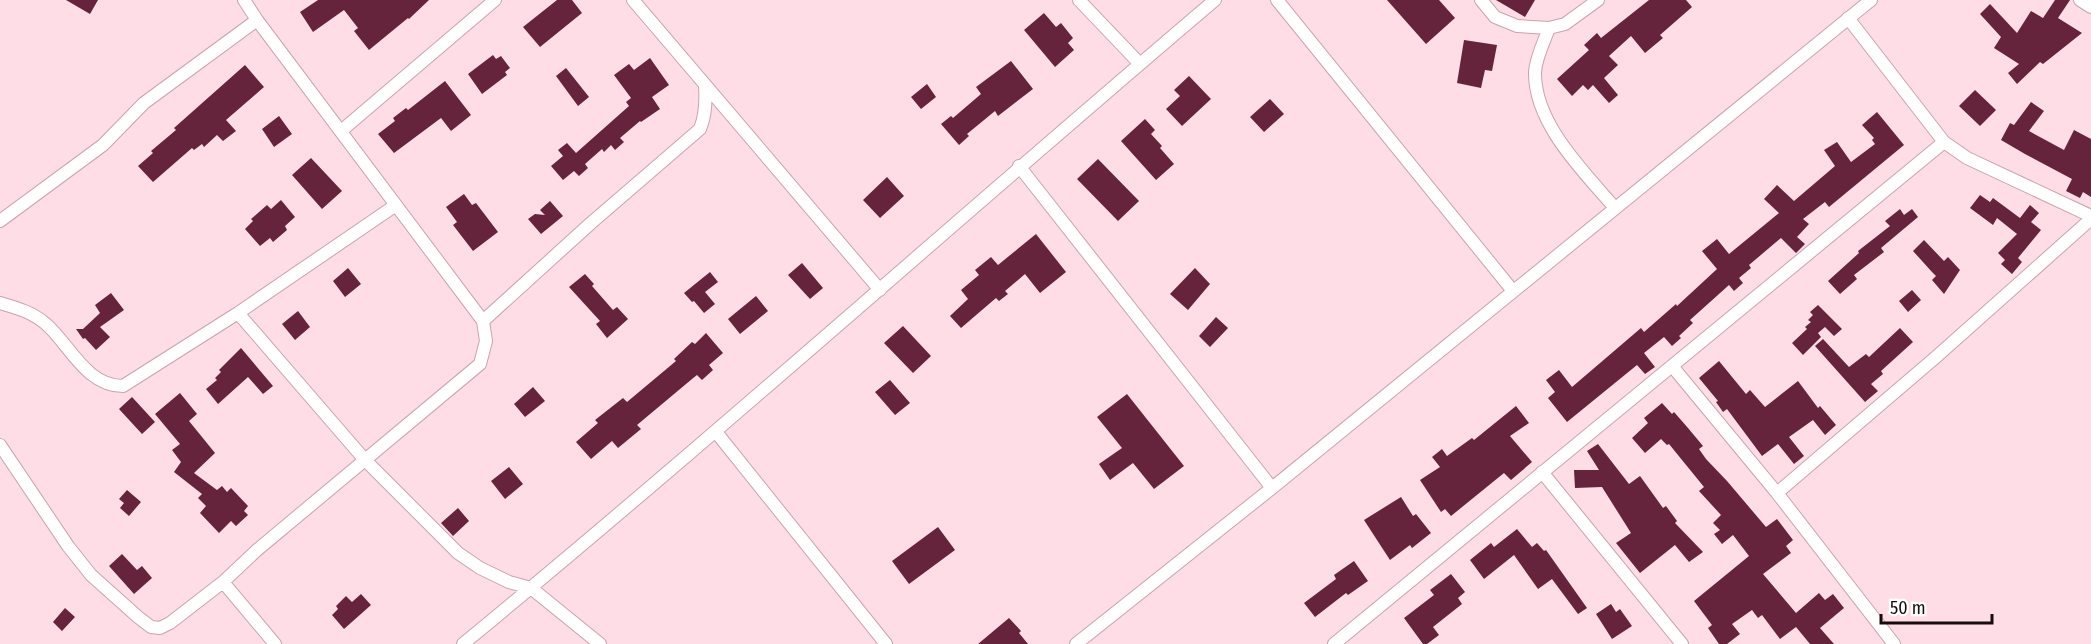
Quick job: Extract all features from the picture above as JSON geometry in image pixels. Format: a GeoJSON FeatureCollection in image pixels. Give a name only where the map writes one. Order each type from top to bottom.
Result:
{"type":"FeatureCollection","features":[{"type":"Feature","properties":{"kind":"street"},"geometry":{"type":"LineString","coordinates":[[0,445],[68,546],[91,574],[151,627],[160,627],[170,623],[223,582],[257,550],[480,364],[486,341],[483,321],[244,0]]}},
{"type":"Feature","properties":{"kind":"street"},"geometry":{"type":"LineString","coordinates":[[340,131],[495,0]]}},
{"type":"Feature","properties":{"kind":"street"},"geometry":{"type":"LineString","coordinates":[[633,0],[880,290]]}},
{"type":"Feature","properties":{"kind":"street"},"geometry":{"type":"LineString","coordinates":[[1079,0],[1140,64]]}},
{"type":"Feature","properties":{"kind":"street"},"geometry":{"type":"LineString","coordinates":[[463,644],[716,432],[1019,166],[1215,0]]}},
{"type":"Feature","properties":{"kind":"street"},"geometry":{"type":"LineString","coordinates":[[1277,0],[1513,291]]}},
{"type":"Feature","properties":{"kind":"street"},"geometry":{"type":"LineString","coordinates":[[1481,0],[1495,17],[1517,26],[1549,28],[1565,24],[1598,0]]}},
{"type":"Feature","properties":{"kind":"street"},"geometry":{"type":"LineString","coordinates":[[1076,644],[1272,488],[1871,0]]}},
{"type":"Feature","properties":{"kind":"street"},"geometry":{"type":"LineString","coordinates":[[2080,0],[2091,7]]}},
{"type":"Feature","properties":{"kind":"street"},"geometry":{"type":"LineString","coordinates":[[1777,493],[1936,357],[2091,218],[1967,158],[1944,142],[1848,18]]}},
{"type":"Feature","properties":{"kind":"street"},"geometry":{"type":"LineString","coordinates":[[0,221],[103,145],[144,104],[257,20]]}},
{"type":"Feature","properties":{"kind":"street"},"geometry":{"type":"LineString","coordinates":[[1549,28],[1535,70],[1536,86],[1545,117],[1565,147],[1615,208]]}},
{"type":"Feature","properties":{"kind":"street"},"geometry":{"type":"LineString","coordinates":[[483,321],[591,223],[700,129],[705,118],[705,85]]}},
{"type":"Feature","properties":{"kind":"street"},"geometry":{"type":"LineString","coordinates":[[1334,644],[1944,142]]}},
{"type":"Feature","properties":{"kind":"street"},"geometry":{"type":"LineString","coordinates":[[1019,166],[1272,488]]}},
{"type":"Feature","properties":{"kind":"street"},"geometry":{"type":"LineString","coordinates":[[0,303],[27,311],[44,322],[58,335],[81,365],[95,377],[111,386],[123,386],[238,313],[396,205]]}},
{"type":"Feature","properties":{"kind":"street"},"geometry":{"type":"LineString","coordinates":[[238,313],[365,460],[458,553],[480,568],[509,582],[531,588],[600,644]]}},
{"type":"Feature","properties":{"kind":"street"},"geometry":{"type":"LineString","coordinates":[[1672,366],[1777,493],[1894,644]]}},
{"type":"Feature","properties":{"kind":"street"},"geometry":{"type":"LineString","coordinates":[[716,432],[886,644]]}},
{"type":"Feature","properties":{"kind":"street"},"geometry":{"type":"LineString","coordinates":[[1542,472],[1682,644]]}},
{"type":"Feature","properties":{"kind":"street"},"geometry":{"type":"LineString","coordinates":[[223,582],[275,644]]}},
{"type":"Feature","properties":{"kind":"building"},"geometry":{"type":"Polygon","coordinates":[[[66,0],[98,0],[90,14],[66,0]]]}},
{"type":"Feature","properties":{"kind":"building"},"geometry":{"type":"Polygon","coordinates":[[[318,0],[429,0],[369,50],[354,31],[358,28],[344,10],[313,32],[300,12],[318,0]]]}},
{"type":"Feature","properties":{"kind":"building"},"geometry":{"type":"Polygon","coordinates":[[[557,0],[572,0],[582,13],[540,47],[523,27],[557,0]]]}},
{"type":"Feature","properties":{"kind":"building"},"geometry":{"type":"Polygon","coordinates":[[[1387,0],[1439,0],[1455,18],[1426,44],[1387,0]]]}},
{"type":"Feature","properties":{"kind":"building"},"geometry":{"type":"Polygon","coordinates":[[[1496,0],[1535,0],[1525,17],[1496,0]]]}},
{"type":"Feature","properties":{"kind":"building"},"geometry":{"type":"Polygon","coordinates":[[[1649,0],[1686,0],[1692,7],[1660,35],[1663,38],[1645,53],[1631,36],[1609,56],[1618,65],[1604,78],[1618,95],[1609,103],[1593,85],[1588,90],[1583,85],[1572,96],[1557,79],[1589,50],[1584,45],[1597,33],[1601,38],[1649,0]]]}},
{"type":"Feature","properties":{"kind":"building"},"geometry":{"type":"Polygon","coordinates":[[[2055,0],[2070,0],[2058,18],[2082,33],[2043,64],[2040,62],[2017,84],[2008,73],[2019,64],[1994,48],[2001,37],[1980,14],[1990,4],[2017,33],[2031,11],[2043,18],[2055,0]]]}},
{"type":"Feature","properties":{"kind":"building"},"geometry":{"type":"Polygon","coordinates":[[[1044,13],[1056,27],[1061,23],[1073,38],[1068,43],[1074,50],[1055,67],[1024,30],[1044,13]]]}},
{"type":"Feature","properties":{"kind":"building"},"geometry":{"type":"Polygon","coordinates":[[[1464,40],[1497,45],[1492,71],[1485,70],[1481,88],[1457,83],[1464,40]]]}},
{"type":"Feature","properties":{"kind":"building"},"geometry":{"type":"Polygon","coordinates":[[[493,55],[496,59],[501,56],[510,68],[505,72],[507,75],[482,94],[468,74],[493,55]]]}},
{"type":"Feature","properties":{"kind":"building"},"geometry":{"type":"Polygon","coordinates":[[[650,58],[669,85],[652,97],[660,109],[640,121],[620,138],[624,142],[615,150],[611,145],[604,152],[602,149],[585,164],[588,168],[579,176],[574,171],[563,180],[551,166],[563,156],[558,150],[567,143],[576,153],[629,106],[626,102],[631,98],[614,75],[629,64],[634,70],[650,58]]]}},
{"type":"Feature","properties":{"kind":"building"},"geometry":{"type":"Polygon","coordinates":[[[1011,61],[1033,89],[998,116],[995,111],[967,134],[969,136],[959,145],[941,124],[951,116],[953,118],[981,94],[976,87],[1011,61]]]}},
{"type":"Feature","properties":{"kind":"building"},"geometry":{"type":"Polygon","coordinates":[[[245,65],[264,87],[226,120],[236,131],[223,141],[217,135],[204,147],[202,144],[194,150],[192,148],[153,182],[138,166],[153,153],[151,151],[176,130],[174,128],[245,65]]]}},
{"type":"Feature","properties":{"kind":"building"},"geometry":{"type":"Polygon","coordinates":[[[566,68],[589,97],[578,106],[556,76],[566,68]]]}},
{"type":"Feature","properties":{"kind":"building"},"geometry":{"type":"Polygon","coordinates":[[[1189,76],[1211,99],[1182,126],[1166,109],[1180,96],[1174,90],[1189,76]]]}},
{"type":"Feature","properties":{"kind":"building"},"geometry":{"type":"Polygon","coordinates":[[[445,81],[471,115],[451,131],[441,118],[394,153],[378,134],[395,121],[393,118],[406,108],[408,110],[445,81]]]}},
{"type":"Feature","properties":{"kind":"building"},"geometry":{"type":"Polygon","coordinates":[[[927,84],[936,97],[921,109],[911,97],[927,84]]]}},
{"type":"Feature","properties":{"kind":"building"},"geometry":{"type":"Polygon","coordinates":[[[1975,90],[1996,110],[1980,126],[1959,106],[1975,90]]]}},
{"type":"Feature","properties":{"kind":"building"},"geometry":{"type":"Polygon","coordinates":[[[1270,99],[1284,114],[1264,132],[1250,117],[1270,99]]]}},
{"type":"Feature","properties":{"kind":"building"},"geometry":{"type":"Polygon","coordinates":[[[2031,102],[2044,111],[2029,131],[2064,150],[2074,130],[2091,139],[2091,197],[2083,192],[2080,198],[2066,191],[2072,179],[2001,140],[2010,123],[2014,125],[2031,102]]]}},
{"type":"Feature","properties":{"kind":"building"},"geometry":{"type":"Polygon","coordinates":[[[1877,112],[1904,145],[1829,207],[1825,202],[1803,219],[1809,224],[1797,237],[1805,244],[1796,253],[1781,238],[1749,265],[1751,268],[1739,278],[1743,283],[1734,291],[1729,285],[1690,320],[1693,323],[1672,346],[1664,337],[1644,353],[1655,367],[1645,374],[1637,365],[1567,422],[1548,398],[1555,392],[1546,380],[1559,370],[1572,387],[1641,328],[1644,332],[1676,304],[1677,306],[1717,269],[1702,251],[1717,239],[1729,254],[1779,213],[1764,199],[1777,185],[1794,201],[1835,166],[1824,150],[1837,142],[1851,162],[1875,144],[1872,140],[1874,138],[1862,125],[1877,112]]]}},
{"type":"Feature","properties":{"kind":"building"},"geometry":{"type":"Polygon","coordinates":[[[279,116],[292,134],[274,147],[262,129],[279,116]]]}},
{"type":"Feature","properties":{"kind":"building"},"geometry":{"type":"Polygon","coordinates":[[[1145,119],[1155,130],[1151,134],[1162,146],[1160,148],[1174,164],[1156,180],[1121,141],[1145,119]]]}},
{"type":"Feature","properties":{"kind":"building"},"geometry":{"type":"Polygon","coordinates":[[[311,158],[342,191],[322,209],[292,175],[311,158]]]}},
{"type":"Feature","properties":{"kind":"building"},"geometry":{"type":"Polygon","coordinates":[[[1098,159],[1139,201],[1118,221],[1077,179],[1098,159]]]}},
{"type":"Feature","properties":{"kind":"building"},"geometry":{"type":"Polygon","coordinates":[[[887,177],[904,196],[880,218],[863,200],[887,177]]]}},
{"type":"Feature","properties":{"kind":"building"},"geometry":{"type":"Polygon","coordinates":[[[464,194],[472,205],[476,203],[498,232],[473,251],[453,225],[457,222],[446,207],[464,194]]]}},
{"type":"Feature","properties":{"kind":"building"},"geometry":{"type":"Polygon","coordinates":[[[1980,195],[1990,202],[1993,198],[2020,218],[2030,205],[2039,213],[2031,222],[2041,230],[2018,258],[2022,262],[2012,274],[2001,264],[2005,260],[1998,253],[2017,234],[1997,218],[1993,225],[1970,208],[1980,195]]]}},
{"type":"Feature","properties":{"kind":"building"},"geometry":{"type":"Polygon","coordinates":[[[281,200],[295,217],[285,226],[287,230],[273,242],[270,238],[260,246],[245,229],[253,221],[251,219],[267,205],[271,209],[281,200]]]}},
{"type":"Feature","properties":{"kind":"building"},"geometry":{"type":"Polygon","coordinates":[[[550,201],[563,216],[541,234],[528,219],[535,214],[545,215],[540,210],[550,201]]]}},
{"type":"Feature","properties":{"kind":"building"},"geometry":{"type":"Polygon","coordinates":[[[1900,209],[1904,215],[1912,209],[1918,217],[1881,248],[1884,252],[1854,275],[1857,279],[1840,294],[1828,281],[1859,253],[1858,251],[1890,226],[1885,221],[1900,209]]]}},
{"type":"Feature","properties":{"kind":"building"},"geometry":{"type":"Polygon","coordinates":[[[1036,234],[1066,272],[1040,293],[1025,274],[1005,291],[1008,294],[999,301],[996,298],[961,328],[950,316],[968,299],[961,290],[979,275],[975,270],[991,257],[998,265],[1036,234]]]}},
{"type":"Feature","properties":{"kind":"building"},"geometry":{"type":"Polygon","coordinates":[[[1924,240],[1944,261],[1948,257],[1960,270],[1944,294],[1932,280],[1936,276],[1913,251],[1924,240]]]}},
{"type":"Feature","properties":{"kind":"building"},"geometry":{"type":"Polygon","coordinates":[[[802,263],[823,288],[810,299],[788,275],[802,263]]]}},
{"type":"Feature","properties":{"kind":"building"},"geometry":{"type":"Polygon","coordinates":[[[348,268],[361,284],[345,297],[333,281],[348,268]]]}},
{"type":"Feature","properties":{"kind":"building"},"geometry":{"type":"Polygon","coordinates":[[[1195,268],[1210,284],[1188,310],[1170,294],[1195,268]]]}},
{"type":"Feature","properties":{"kind":"building"},"geometry":{"type":"Polygon","coordinates":[[[710,272],[718,282],[705,292],[715,304],[704,313],[684,293],[710,272]]]}},
{"type":"Feature","properties":{"kind":"building"},"geometry":{"type":"Polygon","coordinates":[[[585,274],[594,284],[592,286],[613,310],[617,307],[628,319],[607,338],[596,324],[600,321],[569,287],[585,274]]]}},
{"type":"Feature","properties":{"kind":"building"},"geometry":{"type":"Polygon","coordinates":[[[1912,290],[1921,300],[1908,312],[1899,301],[1912,290]]]}},
{"type":"Feature","properties":{"kind":"building"},"geometry":{"type":"Polygon","coordinates":[[[111,293],[124,310],[100,327],[110,337],[96,350],[85,338],[83,339],[76,329],[83,329],[100,313],[95,305],[111,293]]]}},
{"type":"Feature","properties":{"kind":"building"},"geometry":{"type":"Polygon","coordinates":[[[756,296],[768,311],[740,334],[728,319],[756,296]]]}},
{"type":"Feature","properties":{"kind":"building"},"geometry":{"type":"Polygon","coordinates":[[[1818,305],[1842,329],[1834,336],[1825,327],[1818,333],[1821,337],[1803,355],[1792,343],[1807,329],[1805,327],[1811,322],[1808,320],[1813,315],[1810,312],[1818,305]]]}},
{"type":"Feature","properties":{"kind":"building"},"geometry":{"type":"Polygon","coordinates":[[[298,311],[310,327],[295,340],[282,324],[298,311]]]}},
{"type":"Feature","properties":{"kind":"building"},"geometry":{"type":"Polygon","coordinates":[[[1216,317],[1228,328],[1210,347],[1199,336],[1216,317]]]}},
{"type":"Feature","properties":{"kind":"building"},"geometry":{"type":"Polygon","coordinates":[[[903,326],[931,356],[913,373],[884,343],[903,326]]]}},
{"type":"Feature","properties":{"kind":"building"},"geometry":{"type":"Polygon","coordinates":[[[1900,328],[1913,342],[1881,371],[1883,374],[1871,384],[1878,391],[1865,402],[1815,346],[1823,339],[1849,367],[1866,354],[1869,357],[1900,328]]]}},
{"type":"Feature","properties":{"kind":"building"},"geometry":{"type":"Polygon","coordinates":[[[706,333],[723,353],[709,365],[713,370],[702,380],[697,375],[692,379],[637,425],[641,429],[618,448],[612,441],[591,459],[576,442],[598,423],[595,420],[623,398],[627,402],[676,361],[674,359],[692,342],[695,344],[706,333]]]}},
{"type":"Feature","properties":{"kind":"building"},"geometry":{"type":"Polygon","coordinates":[[[241,348],[273,386],[263,394],[248,377],[218,404],[206,389],[217,380],[215,378],[221,372],[219,370],[241,348]]]}},
{"type":"Feature","properties":{"kind":"building"},"geometry":{"type":"Polygon","coordinates":[[[1719,361],[1746,394],[1750,390],[1765,407],[1798,381],[1818,408],[1820,406],[1836,425],[1825,435],[1813,420],[1789,437],[1804,456],[1794,464],[1778,444],[1762,456],[1727,409],[1723,412],[1716,402],[1718,401],[1699,378],[1719,361]]]}},
{"type":"Feature","properties":{"kind":"building"},"geometry":{"type":"Polygon","coordinates":[[[890,380],[910,403],[895,415],[875,392],[890,380]]]}},
{"type":"Feature","properties":{"kind":"building"},"geometry":{"type":"Polygon","coordinates":[[[533,387],[545,401],[525,417],[514,404],[533,387]]]}},
{"type":"Feature","properties":{"kind":"building"},"geometry":{"type":"Polygon","coordinates":[[[180,393],[197,414],[189,421],[215,453],[194,473],[217,490],[222,486],[227,492],[231,488],[248,506],[244,511],[248,515],[236,526],[231,521],[219,533],[200,513],[206,506],[198,498],[202,494],[174,472],[181,462],[172,450],[180,444],[155,414],[180,393]]]}},
{"type":"Feature","properties":{"kind":"building"},"geometry":{"type":"Polygon","coordinates":[[[1127,394],[1184,466],[1154,489],[1133,463],[1110,480],[1099,464],[1122,448],[1097,417],[1127,394]]]}},
{"type":"Feature","properties":{"kind":"building"},"geometry":{"type":"Polygon","coordinates":[[[132,397],[155,422],[142,434],[119,409],[132,397]]]}},
{"type":"Feature","properties":{"kind":"building"},"geometry":{"type":"Polygon","coordinates":[[[1662,403],[1672,414],[1674,412],[1688,428],[1703,446],[1699,449],[1706,459],[1766,527],[1777,519],[1793,540],[1786,546],[1791,553],[1763,574],[1796,613],[1819,593],[1825,600],[1833,594],[1844,608],[1820,628],[1834,644],[1810,644],[1796,627],[1780,639],[1762,615],[1758,618],[1752,610],[1732,624],[1740,634],[1727,644],[1719,644],[1708,628],[1712,625],[1694,601],[1749,556],[1733,535],[1722,544],[1714,534],[1720,530],[1713,523],[1721,515],[1699,491],[1704,487],[1669,444],[1667,445],[1661,439],[1645,453],[1632,438],[1648,423],[1644,418],[1662,403]]]}},
{"type":"Feature","properties":{"kind":"building"},"geometry":{"type":"Polygon","coordinates":[[[1516,406],[1529,423],[1510,436],[1532,462],[1511,480],[1504,473],[1451,516],[1445,509],[1441,512],[1420,480],[1440,467],[1432,457],[1442,449],[1447,456],[1472,438],[1474,440],[1516,406]]]}},
{"type":"Feature","properties":{"kind":"building"},"geometry":{"type":"Polygon","coordinates":[[[1598,444],[1629,484],[1640,476],[1663,508],[1666,506],[1677,521],[1675,523],[1703,552],[1689,562],[1675,545],[1640,573],[1616,543],[1631,533],[1602,487],[1575,488],[1574,470],[1599,470],[1587,451],[1598,444]]]}},
{"type":"Feature","properties":{"kind":"building"},"geometry":{"type":"Polygon","coordinates":[[[509,467],[523,484],[505,499],[491,481],[509,467]]]}},
{"type":"Feature","properties":{"kind":"building"},"geometry":{"type":"Polygon","coordinates":[[[127,490],[141,502],[129,516],[120,508],[124,503],[119,499],[127,490]]]}},
{"type":"Feature","properties":{"kind":"building"},"geometry":{"type":"Polygon","coordinates":[[[1401,497],[1413,516],[1416,514],[1431,533],[1412,548],[1410,545],[1390,560],[1364,520],[1401,497]]]}},
{"type":"Feature","properties":{"kind":"building"},"geometry":{"type":"Polygon","coordinates":[[[458,508],[469,521],[453,536],[441,523],[458,508]]]}},
{"type":"Feature","properties":{"kind":"building"},"geometry":{"type":"Polygon","coordinates":[[[938,527],[955,550],[909,584],[892,561],[938,527]]]}},
{"type":"Feature","properties":{"kind":"building"},"geometry":{"type":"Polygon","coordinates":[[[1517,529],[1532,547],[1537,543],[1544,551],[1546,550],[1587,608],[1578,614],[1552,579],[1538,589],[1514,555],[1484,579],[1470,560],[1491,543],[1494,547],[1517,529]]]}},
{"type":"Feature","properties":{"kind":"building"},"geometry":{"type":"Polygon","coordinates":[[[122,554],[137,570],[142,566],[152,578],[134,594],[109,566],[122,554]]]}},
{"type":"Feature","properties":{"kind":"building"},"geometry":{"type":"Polygon","coordinates":[[[1354,561],[1368,581],[1348,595],[1346,593],[1315,617],[1304,603],[1336,579],[1334,575],[1354,561]]]}},
{"type":"Feature","properties":{"kind":"building"},"geometry":{"type":"Polygon","coordinates":[[[1451,574],[1465,592],[1458,598],[1462,604],[1433,627],[1439,635],[1427,644],[1423,644],[1404,618],[1434,595],[1430,590],[1451,574]]]}},
{"type":"Feature","properties":{"kind":"building"},"geometry":{"type":"Polygon","coordinates":[[[361,594],[371,605],[344,629],[332,615],[338,609],[336,606],[346,596],[352,602],[361,594]]]}},
{"type":"Feature","properties":{"kind":"building"},"geometry":{"type":"Polygon","coordinates":[[[1611,604],[1616,612],[1620,609],[1632,626],[1612,639],[1596,614],[1611,604]]]}},
{"type":"Feature","properties":{"kind":"building"},"geometry":{"type":"Polygon","coordinates":[[[65,608],[75,617],[62,631],[53,622],[65,608]]]}},
{"type":"Feature","properties":{"kind":"building"},"geometry":{"type":"Polygon","coordinates":[[[1009,618],[1021,631],[1019,633],[1028,644],[978,644],[1009,618]]]}}]}
